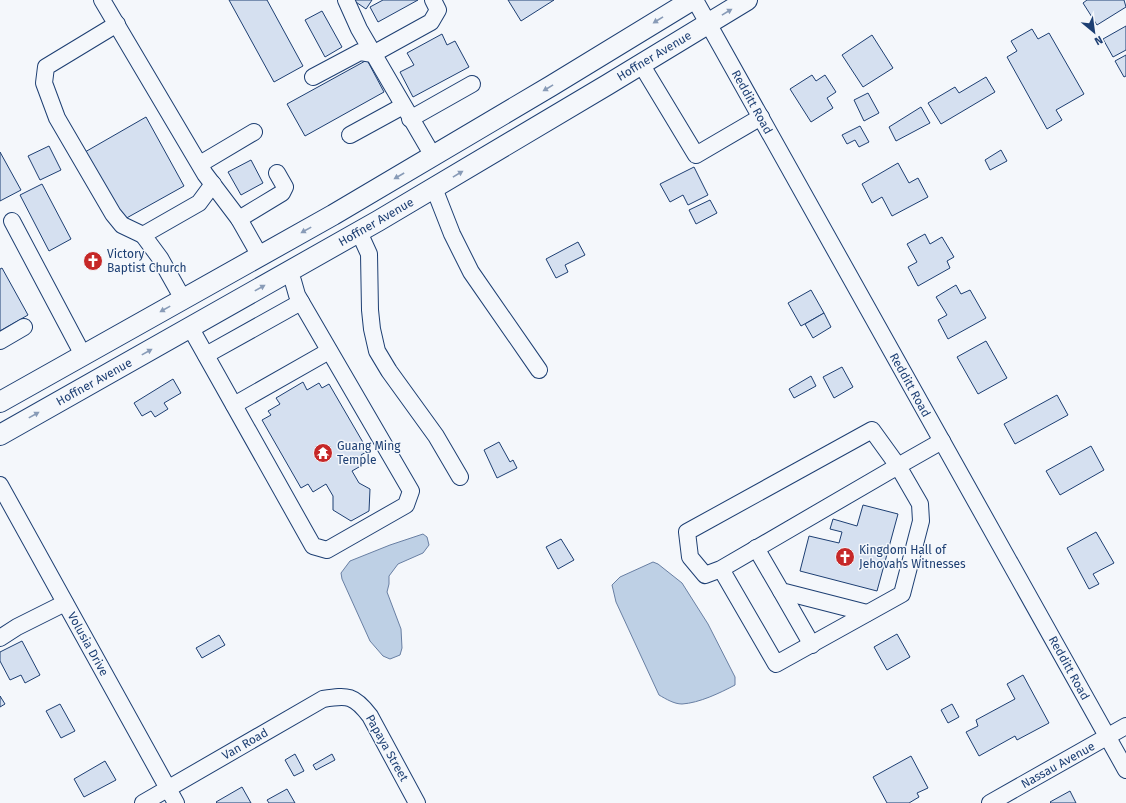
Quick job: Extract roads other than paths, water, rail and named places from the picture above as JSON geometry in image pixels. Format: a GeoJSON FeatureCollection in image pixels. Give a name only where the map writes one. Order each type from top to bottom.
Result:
{"type":"FeatureCollection","features":[{"type":"Feature","properties":{"kind":"main road"},"geometry":{"type":"LineString","coordinates":[[0,402],[260,256],[433,156],[692,0]]}},
{"type":"Feature","properties":{"kind":"main road","name":"Hoffner Avenue"},"geometry":{"type":"LineString","coordinates":[[0,435],[359,232],[747,0]]}},
{"type":"Feature","properties":{"kind":"main road"},"geometry":{"type":"LineString","coordinates":[[359,232],[363,221],[416,187],[426,177],[433,156]]}},
{"type":"Feature","properties":{"kind":"main road"},"geometry":{"type":"LineString","coordinates":[[190,327],[197,314],[210,297],[249,275],[260,256]]}},
{"type":"Feature","properties":{"kind":"main road"},"geometry":{"type":"LineString","coordinates":[[0,414],[70,375],[83,355]]}},
{"type":"Feature","properties":{"kind":"street"},"geometry":{"type":"LineString","coordinates":[[102,0],[200,164],[239,219],[260,256]]}},
{"type":"Feature","properties":{"kind":"street"},"geometry":{"type":"LineString","coordinates":[[346,0],[359,29],[433,156]]}},
{"type":"Feature","properties":{"kind":"street"},"geometry":{"type":"LineString","coordinates":[[313,77],[360,52],[373,54],[432,22],[438,10],[433,0]]}},
{"type":"Feature","properties":{"kind":"street","name":"Redditt Road"},"geometry":{"type":"LineString","coordinates":[[695,0],[1126,770]]}},
{"type":"Feature","properties":{"kind":"street"},"geometry":{"type":"LineString","coordinates":[[117,24],[46,67],[44,83],[58,118],[113,214],[122,225],[143,235],[160,258],[183,299]]}},
{"type":"Feature","properties":{"kind":"street"},"geometry":{"type":"LineString","coordinates":[[641,64],[696,154],[761,117]]}},
{"type":"Feature","properties":{"kind":"street"},"geometry":{"type":"LineString","coordinates":[[350,135],[407,113],[472,84]]}},
{"type":"Feature","properties":{"kind":"street"},"geometry":{"type":"LineString","coordinates":[[200,164],[254,132]]}},
{"type":"Feature","properties":{"kind":"street"},"geometry":{"type":"LineString","coordinates":[[239,219],[282,193],[285,187],[277,173]]}},
{"type":"Feature","properties":{"kind":"street"},"geometry":{"type":"LineString","coordinates":[[143,235],[199,202],[213,184]]}},
{"type":"Feature","properties":{"kind":"street"},"geometry":{"type":"LineString","coordinates":[[434,188],[452,234],[471,272],[539,370]]}},
{"type":"Feature","properties":{"kind":"street"},"geometry":{"type":"LineString","coordinates":[[12,221],[83,355]]}},
{"type":"Feature","properties":{"kind":"street"},"geometry":{"type":"LineString","coordinates":[[359,232],[369,254],[370,310],[372,329],[377,350],[389,371],[436,436],[460,477]]}},
{"type":"Feature","properties":{"kind":"street"},"geometry":{"type":"LineString","coordinates":[[190,327],[313,546],[327,550],[406,505],[410,491],[297,295],[288,272]]}},
{"type":"Feature","properties":{"kind":"street"},"geometry":{"type":"LineString","coordinates":[[206,355],[301,302]]}},
{"type":"Feature","properties":{"kind":"street"},"geometry":{"type":"LineString","coordinates":[[0,341],[24,327]]}},
{"type":"Feature","properties":{"kind":"street"},"geometry":{"type":"LineString","coordinates":[[234,405],[330,351]]}},
{"type":"Feature","properties":{"kind":"street"},"geometry":{"type":"LineString","coordinates":[[721,569],[776,664],[902,594],[921,521],[920,504],[898,466],[872,430],[686,532],[690,557],[705,575],[721,569],[756,548],[898,466],[942,440]]}},
{"type":"Feature","properties":{"kind":"street","name":"Volusia Drive"},"geometry":{"type":"LineString","coordinates":[[0,485],[176,803]]}},
{"type":"Feature","properties":{"kind":"street"},"geometry":{"type":"LineString","coordinates":[[756,548],[812,645]]}},
{"type":"Feature","properties":{"kind":"street"},"geometry":{"type":"LineString","coordinates":[[781,591],[867,613]]}},
{"type":"Feature","properties":{"kind":"street"},"geometry":{"type":"LineString","coordinates":[[0,638],[66,603]]}},
{"type":"Feature","properties":{"kind":"street","name":"Van Road"},"geometry":{"type":"LineString","coordinates":[[143,803],[323,699],[338,696],[351,698]]}},
{"type":"Feature","properties":{"kind":"street","name":"Papaya Street"},"geometry":{"type":"LineString","coordinates":[[351,698],[361,704],[370,716],[417,803]]}},
{"type":"Feature","properties":{"kind":"street","name":"Nassau Avenue"},"geometry":{"type":"LineString","coordinates":[[990,803],[1126,726]]}},
{"type":"Feature","properties":{"kind":"water"},"geometry":{"type":"Polygon","coordinates":[[[423,534],[427,537],[429,545],[423,553],[398,564],[389,576],[387,592],[401,629],[402,648],[400,655],[390,659],[383,656],[370,641],[342,579],[341,573],[350,561],[423,534]]]}},
{"type":"Feature","properties":{"kind":"water"},"geometry":{"type":"Polygon","coordinates":[[[653,562],[658,564],[682,583],[708,624],[735,677],[735,685],[709,697],[695,702],[682,704],[670,701],[659,695],[616,602],[612,585],[620,577],[653,562]]]}},
{"type":"Feature","properties":{"kind":"place","name":"Victory Baptist Church"},"geometry":{"type":"Point","coordinates":[93,261]}},
{"type":"Feature","properties":{"kind":"place","name":"Guang Ming Temple"},"geometry":{"type":"Point","coordinates":[323,453]}},
{"type":"Feature","properties":{"kind":"place","name":"Kingdom Hall of Jehovahs Witnesses"},"geometry":{"type":"Point","coordinates":[845,557]}}]}
